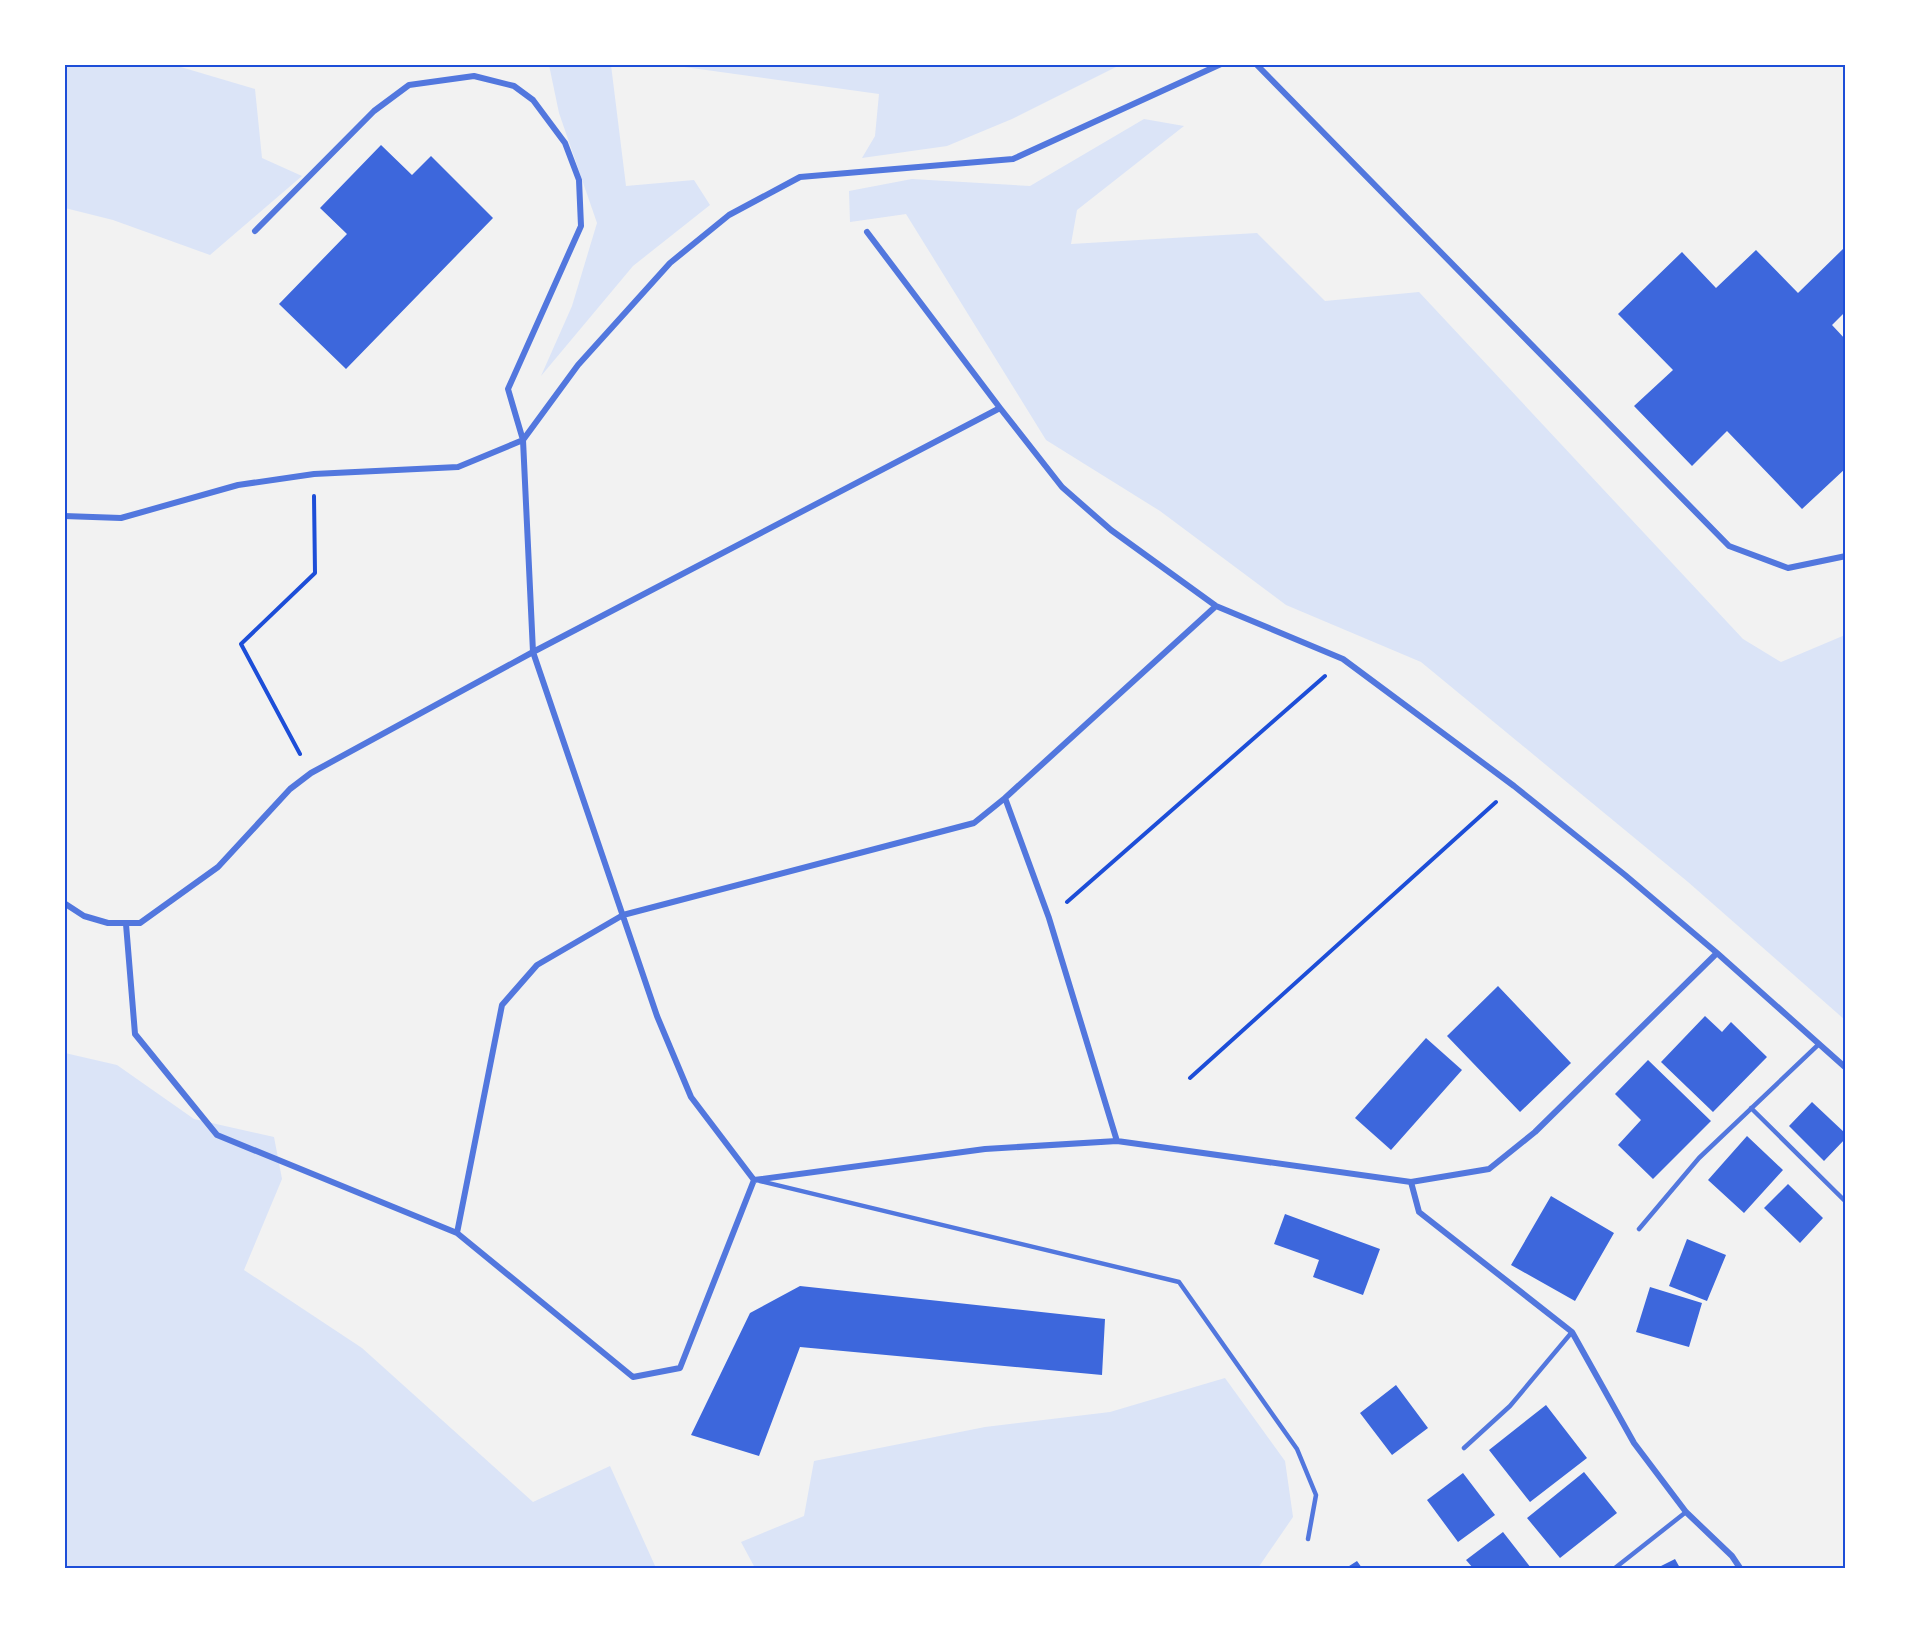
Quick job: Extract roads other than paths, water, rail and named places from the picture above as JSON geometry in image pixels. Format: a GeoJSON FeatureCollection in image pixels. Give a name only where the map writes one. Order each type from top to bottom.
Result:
{"type":"FeatureCollection","features":[{"type":"Feature","properties":{"kind":"street"},"geometry":{"type":"LineString","coordinates":[[64,516],[121,518],[238,485],[314,474],[458,467],[523,440],[578,365],[670,263],[729,215],[800,177],[1013,159],[1221,64]]}},
{"type":"Feature","properties":{"kind":"street"},"geometry":{"type":"LineString","coordinates":[[1256,64],[1729,546],[1788,568],[1845,556]]}},
{"type":"Feature","properties":{"kind":"street"},"geometry":{"type":"LineString","coordinates":[[255,231],[374,111],[410,85],[474,76],[514,86],[533,100],[565,143],[579,180],[581,226],[508,389],[523,440],[533,652],[657,1016],[691,1097],[754,1180]]}},
{"type":"Feature","properties":{"kind":"street"},"geometry":{"type":"LineString","coordinates":[[867,232],[999,408],[1062,487],[1111,530],[1216,606],[1343,659],[1514,786],[1625,875],[1717,953],[1845,1068]]}},
{"type":"Feature","properties":{"kind":"street"},"geometry":{"type":"LineString","coordinates":[[64,903],[84,916],[108,922],[140,923],[218,867],[290,789],[311,773],[533,652],[999,408]]}},
{"type":"Feature","properties":{"kind":"street"},"geometry":{"type":"LineString","coordinates":[[457,1233],[502,1005],[537,965],[623,915],[974,823],[1005,798],[1216,606]]}},
{"type":"Feature","properties":{"kind":"street"},"geometry":{"type":"LineString","coordinates":[[1005,798],[1049,918],[1117,1141]]}},
{"type":"Feature","properties":{"kind":"street"},"geometry":{"type":"LineString","coordinates":[[126,924],[135,1034],[217,1135],[457,1233],[633,1377],[680,1368],[754,1180]]}},
{"type":"Feature","properties":{"kind":"street"},"geometry":{"type":"LineString","coordinates":[[754,1180],[985,1149],[1117,1141],[1412,1182],[1489,1169],[1535,1132],[1717,953]]}},
{"type":"Feature","properties":{"kind":"street"},"geometry":{"type":"LineString","coordinates":[[1412,1182],[1419,1212],[1572,1332],[1634,1443],[1686,1512],[1732,1556],[1740,1569]]}},
{"type":"Feature","properties":{"kind":"lane"},"geometry":{"type":"LineString","coordinates":[[1639,1229],[1699,1158],[1819,1044]]}},
{"type":"Feature","properties":{"kind":"lane"},"geometry":{"type":"LineString","coordinates":[[1751,1108],[1845,1202]]}},
{"type":"Feature","properties":{"kind":"lane"},"geometry":{"type":"LineString","coordinates":[[754,1180],[1179,1282],[1297,1449],[1316,1496],[1308,1539]]}},
{"type":"Feature","properties":{"kind":"lane"},"geometry":{"type":"LineString","coordinates":[[1464,1448],[1510,1406],[1572,1332]]}},
{"type":"Feature","properties":{"kind":"lane"},"geometry":{"type":"LineString","coordinates":[[1615,1569],[1686,1512]]}}]}
